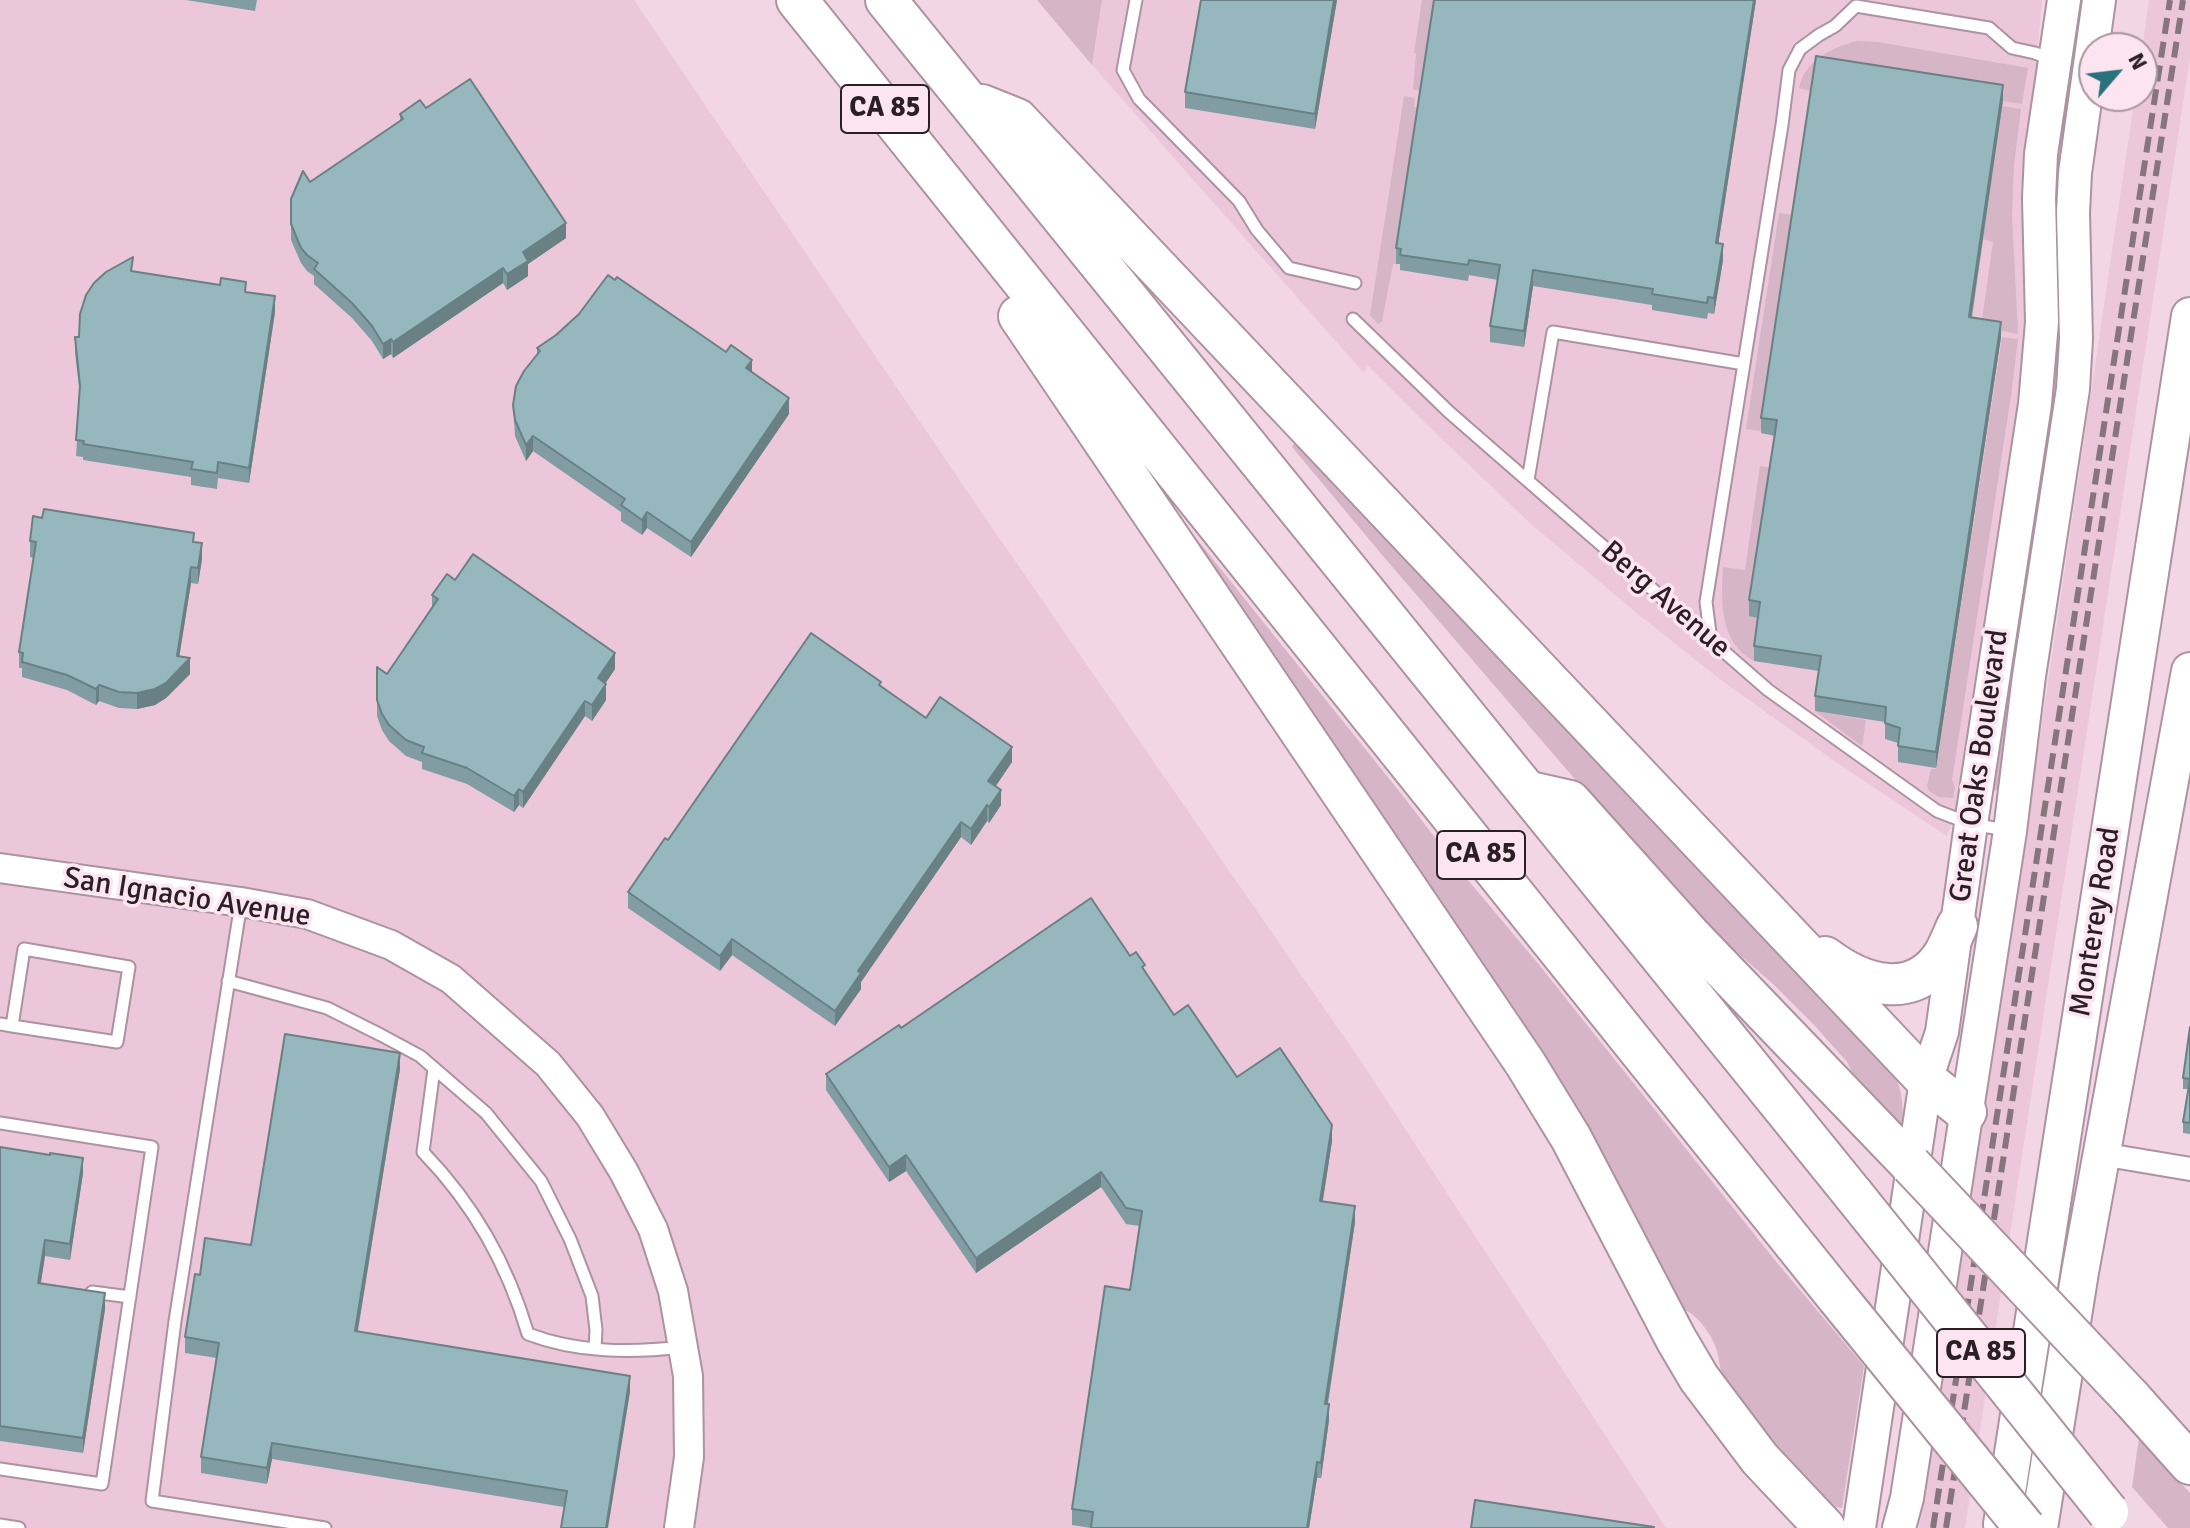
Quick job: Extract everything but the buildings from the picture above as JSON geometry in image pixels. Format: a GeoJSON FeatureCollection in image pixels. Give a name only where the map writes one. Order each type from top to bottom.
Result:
{"type":"FeatureCollection","features":[{"type":"Feature","properties":{"kind":"highway","name":"CA 85"},"geometry":{"type":"LineString","coordinates":[[797,0],[1125,412],[2025,1528]]}},
{"type":"Feature","properties":{"kind":"highway","name":"CA 85"},"geometry":{"type":"LineString","coordinates":[[886,0],[2115,1520]]}},
{"type":"Feature","properties":{"kind":"highway"},"geometry":{"type":"LineString","coordinates":[[967,99],[1017,119],[1926,1080],[1966,1112]]}},
{"type":"Feature","properties":{"kind":"highway"},"geometry":{"type":"LineString","coordinates":[[973,219],[997,284],[1525,1063],[1571,1138],[1699,1378],[1760,1459],[1825,1528]]}},
{"type":"Feature","properties":{"kind":"highway"},"geometry":{"type":"LineString","coordinates":[[1526,791],[1570,801],[1691,936],[1858,1109],[2190,1464]]}},
{"type":"Feature","properties":{"kind":"highway"},"geometry":{"type":"LineString","coordinates":[[1783,927],[1841,970],[1889,985],[1919,979],[1933,968],[1957,926]]}},
{"type":"Feature","properties":{"kind":"main road","name":"Great Oaks Boulevard"},"geometry":{"type":"LineString","coordinates":[[1859,1528],[1926,1080],[1942,1032],[2040,363],[2041,154],[2064,0]]}},
{"type":"Feature","properties":{"kind":"main road","name":"Great Oaks Boulevard"},"geometry":{"type":"LineString","coordinates":[[1899,1528],[1907,1498],[2010,831],[2029,676],[2073,389],[2076,297],[2073,212],[2079,129],[2099,0]]}},
{"type":"Feature","properties":{"kind":"main road"},"geometry":{"type":"LineString","coordinates":[[2054,61],[2068,88],[2067,104],[2079,129]]}},
{"type":"Feature","properties":{"kind":"main road","name":"Monterey Road"},"geometry":{"type":"LineString","coordinates":[[2001,1528],[2190,316]]}},
{"type":"Feature","properties":{"kind":"main road","name":"Monterey Road"},"geometry":{"type":"LineString","coordinates":[[2039,1528],[2101,1154],[2190,671]]}},
{"type":"Feature","properties":{"kind":"street","name":"San Ignacio Avenue"},"geometry":{"type":"LineString","coordinates":[[0,868],[307,914],[391,945],[451,979],[548,1064],[590,1116],[624,1172],[653,1229],[673,1291],[688,1376],[689,1457],[679,1528]]}},
{"type":"Feature","properties":{"kind":"street"},"geometry":{"type":"LineString","coordinates":[[2101,1154],[2190,1169]]}},
{"type":"Feature","properties":{"kind":"lane"},"geometry":{"type":"LineString","coordinates":[[1136,0],[1123,70],[1139,99],[1239,201],[1257,230],[1289,268],[1355,283]]}},
{"type":"Feature","properties":{"kind":"lane"},"geometry":{"type":"LineString","coordinates":[[1711,641],[1706,602],[1789,70],[1800,49],[1835,26],[1856,3],[1989,28],[2012,48],[2054,61]]}},
{"type":"Feature","properties":{"kind":"lane","name":"Berg Avenue"},"geometry":{"type":"LineString","coordinates":[[1353,319],[1449,412],[1768,690],[1937,811],[1971,824],[2010,831]]}},
{"type":"Feature","properties":{"kind":"lane"},"geometry":{"type":"LineString","coordinates":[[1528,480],[1553,332],[1744,364]]}},
{"type":"Feature","properties":{"kind":"lane"},"geometry":{"type":"LineString","coordinates":[[241,902],[175,1321],[152,1501],[325,1528]]}},
{"type":"Feature","properties":{"kind":"lane"},"geometry":{"type":"LineString","coordinates":[[24,949],[129,967],[117,1042],[6,1025],[24,949]]}},
{"type":"Feature","properties":{"kind":"lane"},"geometry":{"type":"LineString","coordinates":[[228,981],[327,1008],[420,1056],[486,1113],[541,1181],[570,1239],[592,1296],[595,1349]]}},
{"type":"Feature","properties":{"kind":"lane"},"geometry":{"type":"LineString","coordinates":[[434,1069],[423,1152],[466,1202],[486,1234],[500,1260],[528,1334],[544,1340],[623,1352],[683,1347]]}},
{"type":"Feature","properties":{"kind":"lane"},"geometry":{"type":"LineString","coordinates":[[0,1123],[152,1147],[102,1484],[0,1469]]}},
{"type":"Feature","properties":{"kind":"lane"},"geometry":{"type":"LineString","coordinates":[[87,1292],[130,1297]]}},
{"type":"Feature","properties":{"kind":"lane"},"geometry":{"type":"LineString","coordinates":[[0,1525],[19,1528]]}},
{"type":"Feature","properties":{"kind":"shaded area"},"geometry":{"type":"Polygon","coordinates":[[[0,0],[634,0],[975,503],[1362,1063],[1666,1528],[0,1528],[0,0]]]}},
{"type":"Feature","properties":{"kind":"shaded area"},"geometry":{"type":"Polygon","coordinates":[[[1037,0],[1102,0],[1092,65],[1037,0]]]}},
{"type":"Feature","properties":{"kind":"shaded area"},"geometry":{"type":"Polygon","coordinates":[[[1102,0],[2042,0],[2024,208],[2031,345],[1964,790],[1947,836],[1721,680],[1639,615],[1531,524],[1367,365],[1364,373],[1092,65],[1102,0]]]}},
{"type":"Feature","properties":{"kind":"shaded area"},"geometry":{"type":"Polygon","coordinates":[[[1422,0],[1436,0],[1422,91],[1413,90],[1414,53],[1422,0]]]}},
{"type":"Feature","properties":{"kind":"shaded area"},"geometry":{"type":"Polygon","coordinates":[[[2149,0],[2190,0],[2190,58],[1965,1528],[1919,1528],[1981,1135],[2133,112],[2158,112],[2158,32],[2145,32],[2149,0]]]}},
{"type":"Feature","properties":{"kind":"shaded area"},"geometry":{"type":"Polygon","coordinates":[[[1857,41],[2028,68],[2022,104],[1816,72],[1813,92],[1799,88],[1807,70],[1820,57],[1857,41]]]}},
{"type":"Feature","properties":{"kind":"shaded area"},"geometry":{"type":"Polygon","coordinates":[[[1404,96],[1415,98],[1414,107],[1420,108],[1396,264],[1393,264],[1382,321],[1378,324],[1370,315],[1404,96]]]}},
{"type":"Feature","properties":{"kind":"shaded area"},"geometry":{"type":"Polygon","coordinates":[[[2002,106],[2021,109],[2012,215],[2018,334],[1981,327],[1993,242],[1983,239],[2002,106]]]}},
{"type":"Feature","properties":{"kind":"shaded area"},"geometry":{"type":"Polygon","coordinates":[[[1779,213],[1794,215],[1761,431],[1746,429],[1779,213]]]}},
{"type":"Feature","properties":{"kind":"shaded area"},"geometry":{"type":"Polygon","coordinates":[[[2053,237],[2058,237],[2062,366],[1998,789],[1993,792],[1990,789],[2053,237]]]}},
{"type":"Feature","properties":{"kind":"shaded area"},"geometry":{"type":"Polygon","coordinates":[[[2002,337],[2018,339],[2012,389],[1952,780],[1955,788],[1953,798],[1939,797],[1927,786],[1931,769],[1936,769],[2002,337]]]}},
{"type":"Feature","properties":{"kind":"shaded area"},"geometry":{"type":"Polygon","coordinates":[[[1297,438],[1595,760],[1895,1075],[1902,1100],[1902,1125],[1852,1072],[1815,1026],[1731,947],[1604,813],[1292,447],[1297,438]]]}},
{"type":"Feature","properties":{"kind":"shaded area"},"geometry":{"type":"Polygon","coordinates":[[[1760,466],[1772,468],[1750,616],[1760,618],[1754,661],[1734,643],[1728,632],[1722,580],[1723,567],[1745,570],[1760,466]]]}},
{"type":"Feature","properties":{"kind":"shaded area"},"geometry":{"type":"Polygon","coordinates":[[[1183,522],[1462,873],[1864,1366],[1842,1508],[1832,1510],[1761,1432],[1736,1399],[1723,1377],[1715,1345],[1708,1332],[1683,1309],[1171,531],[1183,522]]]}},
{"type":"Feature","properties":{"kind":"shaded area"},"geometry":{"type":"Polygon","coordinates":[[[1815,711],[1866,720],[1862,746],[1815,711]]]}},
{"type":"Feature","properties":{"kind":"shaded area"},"geometry":{"type":"Polygon","coordinates":[[[2139,1438],[2190,1493],[2190,1528],[2168,1528],[2132,1487],[2139,1438]]]}},
{"type":"Feature","properties":{"kind":"railway"},"geometry":{"type":"LineString","coordinates":[[1933,1528],[2170,0]]}},
{"type":"Feature","properties":{"kind":"railway"},"geometry":{"type":"LineString","coordinates":[[1946,1528],[2183,0]]}}]}
